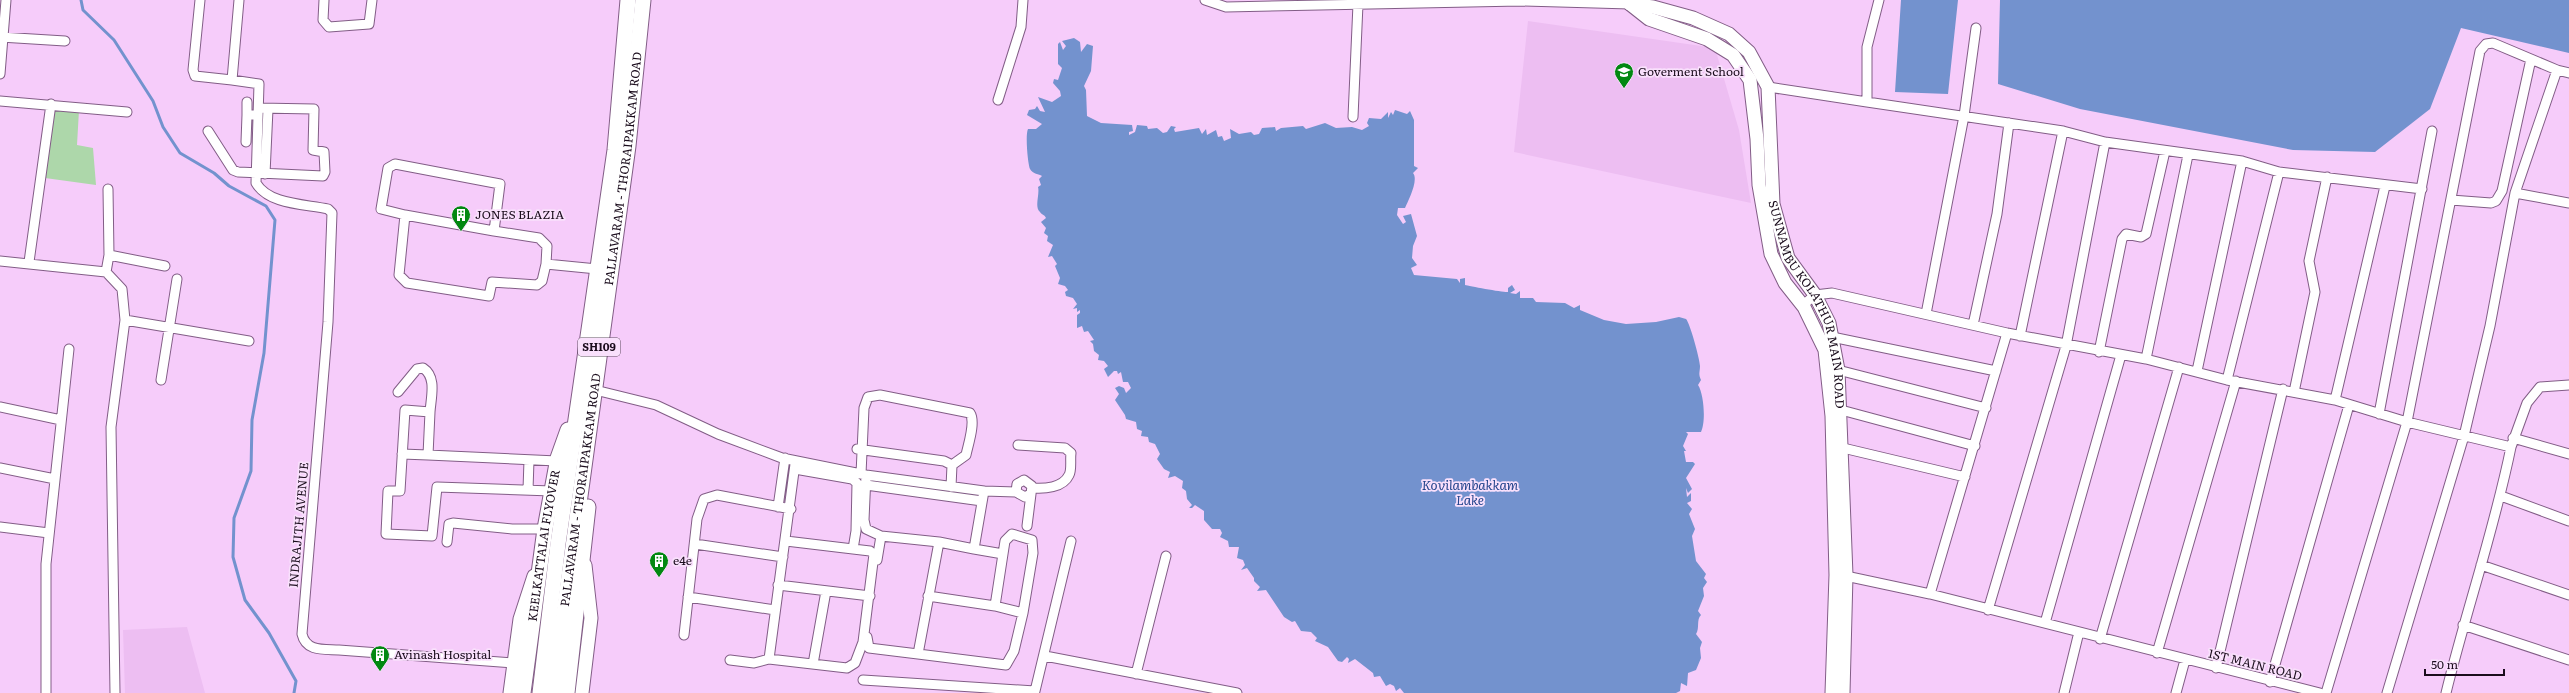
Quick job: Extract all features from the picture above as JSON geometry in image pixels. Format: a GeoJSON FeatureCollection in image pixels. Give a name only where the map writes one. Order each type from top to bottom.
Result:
{"type":"FeatureCollection","features":[{"type":"Feature","properties":{"kind":"main road","name":"PALLAVARAM - THORAIPAKKAM ROAD"},"geometry":{"type":"LineString","coordinates":[[553,693],[591,419],[584,393],[597,268],[615,150],[628,0]]}},
{"type":"Feature","properties":{"kind":"main road","name":"PALLAVARAM - THORAIPAKKAM ROAD"},"geometry":{"type":"LineString","coordinates":[[540,693],[584,393],[628,146],[643,0]]}},
{"type":"Feature","properties":{"kind":"main road","name":"KEELKATTALAI FLYOVER"},"geometry":{"type":"LineString","coordinates":[[523,693],[545,530],[557,461],[584,393]]}},
{"type":"Feature","properties":{"kind":"main road"},"geometry":{"type":"LineString","coordinates":[[567,693],[577,620],[589,498],[591,419]]}},
{"type":"Feature","properties":{"kind":"street"},"geometry":{"type":"LineString","coordinates":[[0,74],[6,0]]}},
{"type":"Feature","properties":{"kind":"street"},"geometry":{"type":"LineString","coordinates":[[200,0],[193,70],[195,76],[259,84],[265,174]]}},
{"type":"Feature","properties":{"kind":"street"},"geometry":{"type":"LineString","coordinates":[[232,80],[238,0]]}},
{"type":"Feature","properties":{"kind":"street"},"geometry":{"type":"LineString","coordinates":[[324,0],[323,20],[329,27],[369,24],[372,0]]}},
{"type":"Feature","properties":{"kind":"street"},"geometry":{"type":"LineString","coordinates":[[998,100],[1021,27],[1023,0]]}},
{"type":"Feature","properties":{"kind":"street"},"geometry":{"type":"LineString","coordinates":[[1205,0],[1226,7],[1361,3],[1520,1],[1630,2]]}},
{"type":"Feature","properties":{"kind":"street"},"geometry":{"type":"LineString","coordinates":[[1867,102],[1867,46],[1879,0]]}},
{"type":"Feature","properties":{"kind":"street","name":"SUNNAMBU KOLATHUR MAIN ROAD"},"geometry":{"type":"LineString","coordinates":[[1630,2],[1655,4],[1693,18],[1729,34],[1749,52],[1768,87],[1773,204],[1788,258],[1815,295],[1829,324],[1838,370],[1843,448],[1841,575],[1838,673],[1832,693]]}},
{"type":"Feature","properties":{"kind":"street","name":"SUNNAMBU KOLATHUR MAIN ROAD"},"geometry":{"type":"LineString","coordinates":[[1630,2],[1649,19],[1708,39],[1733,55],[1750,80],[1757,139],[1759,185],[1771,254],[1785,283],[1802,305],[1825,350],[1832,416],[1841,575]]}},
{"type":"Feature","properties":{"kind":"street"},"geometry":{"type":"LineString","coordinates":[[1353,117],[1361,3]]}},
{"type":"Feature","properties":{"kind":"street"},"geometry":{"type":"LineString","coordinates":[[1926,314],[1964,116],[1976,28]]}},
{"type":"Feature","properties":{"kind":"street"},"geometry":{"type":"LineString","coordinates":[[2,37],[65,41]]}},
{"type":"Feature","properties":{"kind":"street"},"geometry":{"type":"LineString","coordinates":[[2326,693],[2407,422],[2480,51],[2486,44],[2493,43],[2557,70],[2569,73]]}},
{"type":"Feature","properties":{"kind":"street"},"geometry":{"type":"LineString","coordinates":[[2451,200],[2491,203],[2496,201],[2502,191],[2530,59]]}},
{"type":"Feature","properties":{"kind":"street"},"geometry":{"type":"LineString","coordinates":[[2386,693],[2464,436],[2490,326],[2515,193],[2557,70]]}},
{"type":"Feature","properties":{"kind":"street"},"geometry":{"type":"LineString","coordinates":[[1768,87],[2062,130],[2105,142],[2188,155],[2242,161],[2279,172],[2327,177],[2385,186],[2422,189]]}},
{"type":"Feature","properties":{"kind":"street"},"geometry":{"type":"LineString","coordinates":[[0,100],[126,112]]}},
{"type":"Feature","properties":{"kind":"street"},"geometry":{"type":"LineString","coordinates":[[246,142],[247,102]]}},
{"type":"Feature","properties":{"kind":"street"},"geometry":{"type":"LineString","coordinates":[[29,262],[51,104]]}},
{"type":"Feature","properties":{"kind":"street"},"geometry":{"type":"LineString","coordinates":[[208,131],[233,170],[255,174],[319,178],[325,172],[324,152],[314,150],[314,109],[262,111],[247,115]]}},
{"type":"Feature","properties":{"kind":"street"},"geometry":{"type":"LineString","coordinates":[[255,174],[262,111]]}},
{"type":"Feature","properties":{"kind":"street"},"geometry":{"type":"LineString","coordinates":[[1973,324],[1996,214],[2009,123]]}},
{"type":"Feature","properties":{"kind":"street"},"geometry":{"type":"LineString","coordinates":[[2020,336],[2062,130]]}},
{"type":"Feature","properties":{"kind":"street"},"geometry":{"type":"LineString","coordinates":[[2380,414],[2432,131]]}},
{"type":"Feature","properties":{"kind":"street"},"geometry":{"type":"LineString","coordinates":[[1988,610],[2066,346],[2105,142]]}},
{"type":"Feature","properties":{"kind":"street"},"geometry":{"type":"LineString","coordinates":[[2099,352],[2122,239],[2126,234],[2141,237],[2146,234],[2165,151]]}},
{"type":"Feature","properties":{"kind":"street"},"geometry":{"type":"LineString","coordinates":[[2146,359],[2188,155]]}},
{"type":"Feature","properties":{"kind":"street"},"geometry":{"type":"LineString","coordinates":[[2197,371],[2242,161]]}},
{"type":"Feature","properties":{"kind":"street"},"geometry":{"type":"LineString","coordinates":[[405,215],[399,275],[407,283],[489,296],[492,282],[537,285],[542,281],[546,264],[547,246],[539,238],[494,231],[405,215],[381,209],[388,168],[395,164],[500,184],[494,231]]}},
{"type":"Feature","properties":{"kind":"street"},"geometry":{"type":"LineString","coordinates":[[2157,653],[2231,380],[2279,172]]}},
{"type":"Feature","properties":{"kind":"street","name":"INDRAJITH AVENUE"},"geometry":{"type":"LineString","coordinates":[[255,174],[258,187],[268,194],[281,200],[318,207],[332,213],[332,270],[302,634],[304,643],[310,647],[339,650],[514,663]]}},
{"type":"Feature","properties":{"kind":"street"},"geometry":{"type":"LineString","coordinates":[[2294,392],[2315,292],[2310,261],[2327,177]]}},
{"type":"Feature","properties":{"kind":"street"},"geometry":{"type":"LineString","coordinates":[[2335,400],[2385,186]]}},
{"type":"Feature","properties":{"kind":"street"},"geometry":{"type":"LineString","coordinates":[[106,272],[109,255],[108,189]]}},
{"type":"Feature","properties":{"kind":"street"},"geometry":{"type":"LineString","coordinates":[[2515,193],[2569,203]]}},
{"type":"Feature","properties":{"kind":"street"},"geometry":{"type":"LineString","coordinates":[[109,255],[165,266]]}},
{"type":"Feature","properties":{"kind":"street"},"geometry":{"type":"LineString","coordinates":[[0,261],[29,262],[106,272],[122,289],[125,320],[111,428],[115,693]]}},
{"type":"Feature","properties":{"kind":"street"},"geometry":{"type":"LineString","coordinates":[[546,264],[597,268]]}},
{"type":"Feature","properties":{"kind":"street"},"geometry":{"type":"LineString","coordinates":[[162,380],[177,279]]}},
{"type":"Feature","properties":{"kind":"street"},"geometry":{"type":"LineString","coordinates":[[1802,305],[1815,295],[1832,293],[2066,346],[2146,359],[2231,380],[2335,400],[2407,422],[2510,447]]}},
{"type":"Feature","properties":{"kind":"street"},"geometry":{"type":"LineString","coordinates":[[125,320],[169,326],[249,341]]}},
{"type":"Feature","properties":{"kind":"street"},"geometry":{"type":"LineString","coordinates":[[1930,594],[1966,477],[2007,333]]}},
{"type":"Feature","properties":{"kind":"street"},"geometry":{"type":"LineString","coordinates":[[1832,337],[1996,371]]}},
{"type":"Feature","properties":{"kind":"street"},"geometry":{"type":"LineString","coordinates":[[46,693],[46,564],[69,349]]}},
{"type":"Feature","properties":{"kind":"street"},"geometry":{"type":"LineString","coordinates":[[2045,623],[2121,355]]}},
{"type":"Feature","properties":{"kind":"street"},"geometry":{"type":"LineString","coordinates":[[2100,639],[2179,366]]}},
{"type":"Feature","properties":{"kind":"street"},"geometry":{"type":"LineString","coordinates":[[398,392],[417,369],[423,368],[432,378],[428,455]]}},
{"type":"Feature","properties":{"kind":"street"},"geometry":{"type":"LineString","coordinates":[[1838,370],[1986,408]]}},
{"type":"Feature","properties":{"kind":"street"},"geometry":{"type":"LineString","coordinates":[[2446,693],[2463,624],[2501,496],[2513,438],[2527,403],[2540,387],[2569,384]]}},
{"type":"Feature","properties":{"kind":"street"},"geometry":{"type":"LineString","coordinates":[[2216,668],[2283,389]]}},
{"type":"Feature","properties":{"kind":"street"},"geometry":{"type":"LineString","coordinates":[[584,393],[656,405],[718,434],[785,458],[796,459],[864,474],[984,491],[1016,492],[1022,497],[1031,491],[1050,487],[1062,482],[1069,475],[1071,453],[1065,448],[1018,445]]}},
{"type":"Feature","properties":{"kind":"street"},"geometry":{"type":"LineString","coordinates":[[952,465],[966,456],[972,416],[970,413],[880,394],[868,397],[864,408],[860,450],[866,485],[864,520],[866,530],[881,536],[939,542],[1003,554]]}},
{"type":"Feature","properties":{"kind":"street"},"geometry":{"type":"LineString","coordinates":[[2270,682],[2349,405]]}},
{"type":"Feature","properties":{"kind":"street"},"geometry":{"type":"LineString","coordinates":[[0,407],[61,420]]}},
{"type":"Feature","properties":{"kind":"street"},"geometry":{"type":"LineString","coordinates":[[430,412],[405,410],[400,491],[388,491],[386,534],[432,536],[437,487],[552,491]]}},
{"type":"Feature","properties":{"kind":"street"},"geometry":{"type":"LineString","coordinates":[[1841,410],[1975,446]]}},
{"type":"Feature","properties":{"kind":"street"},"geometry":{"type":"LineString","coordinates":[[2513,438],[2569,454]]}},
{"type":"Feature","properties":{"kind":"street"},"geometry":{"type":"LineString","coordinates":[[1843,448],[1966,477]]}},
{"type":"Feature","properties":{"kind":"street"},"geometry":{"type":"LineString","coordinates":[[860,450],[944,461],[952,465]]}},
{"type":"Feature","properties":{"kind":"street"},"geometry":{"type":"LineString","coordinates":[[402,454],[557,461]]}},
{"type":"Feature","properties":{"kind":"street"},"geometry":{"type":"LineString","coordinates":[[778,507],[785,458]]}},
{"type":"Feature","properties":{"kind":"street"},"geometry":{"type":"LineString","coordinates":[[769,659],[778,586],[784,557],[796,459]]}},
{"type":"Feature","properties":{"kind":"street"},"geometry":{"type":"LineString","coordinates":[[528,490],[529,460]]}},
{"type":"Feature","properties":{"kind":"street"},"geometry":{"type":"LineString","coordinates":[[951,487],[952,465]]}},
{"type":"Feature","properties":{"kind":"street"},"geometry":{"type":"LineString","coordinates":[[0,468],[55,479]]}},
{"type":"Feature","properties":{"kind":"street"},"geometry":{"type":"LineString","coordinates":[[794,470],[852,479],[858,483],[856,531],[853,549]]}},
{"type":"Feature","properties":{"kind":"street"},"geometry":{"type":"LineString","coordinates":[[1016,492],[1017,484],[1021,481],[1029,482],[1031,491],[1027,526]]}},
{"type":"Feature","properties":{"kind":"street"},"geometry":{"type":"LineString","coordinates":[[866,485],[982,501]]}},
{"type":"Feature","properties":{"kind":"street"},"geometry":{"type":"LineString","coordinates":[[974,549],[984,491]]}},
{"type":"Feature","properties":{"kind":"street"},"geometry":{"type":"LineString","coordinates":[[684,635],[698,519],[704,499],[717,495],[790,509]]}},
{"type":"Feature","properties":{"kind":"street"},"geometry":{"type":"LineString","coordinates":[[2501,496],[2569,521]]}},
{"type":"Feature","properties":{"kind":"street"},"geometry":{"type":"LineString","coordinates":[[447,542],[449,524],[453,523],[512,529],[545,530]]}},
{"type":"Feature","properties":{"kind":"street"},"geometry":{"type":"LineString","coordinates":[[0,527],[49,533]]}},
{"type":"Feature","properties":{"kind":"street"},"geometry":{"type":"LineString","coordinates":[[881,536],[867,646],[1006,665],[1014,651],[1023,613],[1033,553],[1032,540],[1012,534],[1005,541],[995,606]]}},
{"type":"Feature","properties":{"kind":"street"},"geometry":{"type":"LineString","coordinates":[[730,660],[754,663],[769,659],[847,668],[855,663],[863,642],[870,596],[874,554],[870,551],[786,541]]}},
{"type":"Feature","properties":{"kind":"street"},"geometry":{"type":"LineString","coordinates":[[863,680],[1035,691],[1071,541]]}},
{"type":"Feature","properties":{"kind":"street"},"geometry":{"type":"LineString","coordinates":[[918,654],[939,542]]}},
{"type":"Feature","properties":{"kind":"street"},"geometry":{"type":"LineString","coordinates":[[695,544],[784,557]]}},
{"type":"Feature","properties":{"kind":"street"},"geometry":{"type":"LineString","coordinates":[[582,693],[591,618],[584,549]]}},
{"type":"Feature","properties":{"kind":"street"},"geometry":{"type":"LineString","coordinates":[[510,693],[520,619],[542,551]]}},
{"type":"Feature","properties":{"kind":"street"},"geometry":{"type":"LineString","coordinates":[[1136,674],[1166,556]]}},
{"type":"Feature","properties":{"kind":"street"},"geometry":{"type":"LineString","coordinates":[[2481,565],[2569,595]]}},
{"type":"Feature","properties":{"kind":"street","name":"1ST MAIN ROAD"},"geometry":{"type":"LineString","coordinates":[[1841,575],[1930,594],[1988,610],[2045,623],[2100,639],[2270,682],[2284,689],[2320,693]]}},
{"type":"Feature","properties":{"kind":"street"},"geometry":{"type":"LineString","coordinates":[[778,586],[870,596]]}},
{"type":"Feature","properties":{"kind":"street"},"geometry":{"type":"LineString","coordinates":[[813,664],[826,591]]}},
{"type":"Feature","properties":{"kind":"street"},"geometry":{"type":"LineString","coordinates":[[928,596],[995,606],[1023,613]]}},
{"type":"Feature","properties":{"kind":"street"},"geometry":{"type":"LineString","coordinates":[[688,597],[775,610]]}},
{"type":"Feature","properties":{"kind":"street"},"geometry":{"type":"LineString","coordinates":[[2463,624],[2569,660]]}},
{"type":"Feature","properties":{"kind":"street"},"geometry":{"type":"LineString","coordinates":[[2064,693],[2079,632]]}},
{"type":"Feature","properties":{"kind":"street"},"geometry":{"type":"LineString","coordinates":[[1044,656],[1136,674],[1191,689],[1237,693]]}},
{"type":"Feature","properties":{"kind":"street"},"geometry":{"type":"LineString","coordinates":[[2176,693],[2184,660]]}},
{"type":"Feature","properties":{"kind":"street","name":"SUNNAMBU KOLATHUR MAIN ROAD"},"geometry":{"type":"LineString","coordinates":[[1838,673],[1843,693]]}},
{"type":"Feature","properties":{"kind":"shaded area","name":"Goverment School"},"geometry":{"type":"Polygon","coordinates":[[[1528,21],[1715,48],[1739,130],[1751,203],[1514,152],[1528,21]]]}},
{"type":"Feature","properties":{"kind":"shaded area"},"geometry":{"type":"Polygon","coordinates":[[[187,627],[205,693],[125,693],[123,630],[187,627]]]}},
{"type":"Feature","properties":{"kind":"green space"},"geometry":{"type":"Polygon","coordinates":[[[55,109],[79,110],[77,145],[93,148],[96,185],[45,178],[55,109]]]}},
{"type":"Feature","properties":{"kind":"water"},"geometry":{"type":"Polygon","coordinates":[[[1901,0],[1958,0],[1948,94],[1895,92],[1901,0]]]}},
{"type":"Feature","properties":{"kind":"water"},"geometry":{"type":"Polygon","coordinates":[[[2000,0],[2569,0],[2569,53],[2461,28],[2430,109],[2375,152],[2293,150],[2080,109],[1998,84],[2000,0]]]}},
{"type":"Feature","properties":{"kind":"water","name":"Kovilambakkam Lake"},"geometry":{"type":"Polygon","coordinates":[[[1074,38],[1080,42],[1081,52],[1087,44],[1093,46],[1091,71],[1084,86],[1086,90],[1087,116],[1101,123],[1132,125],[1133,131],[1129,132],[1129,135],[1135,132],[1137,125],[1147,126],[1148,129],[1157,128],[1163,133],[1167,132],[1171,126],[1176,127],[1174,129],[1175,132],[1199,128],[1202,134],[1206,129],[1207,135],[1216,130],[1218,137],[1222,136],[1224,141],[1231,138],[1230,129],[1239,134],[1251,132],[1254,135],[1259,134],[1262,128],[1275,127],[1276,131],[1281,128],[1303,126],[1306,129],[1325,123],[1336,128],[1352,127],[1362,130],[1369,126],[1367,123],[1369,118],[1381,119],[1388,112],[1388,118],[1391,112],[1393,115],[1395,110],[1407,114],[1410,111],[1414,120],[1414,166],[1418,168],[1413,173],[1415,176],[1414,185],[1405,208],[1398,208],[1397,215],[1403,224],[1406,222],[1403,216],[1411,214],[1417,236],[1413,246],[1412,258],[1417,265],[1411,268],[1414,275],[1457,279],[1460,283],[1460,279],[1465,278],[1465,285],[1506,292],[1508,292],[1508,288],[1512,285],[1515,290],[1510,293],[1516,294],[1520,291],[1520,298],[1533,298],[1536,302],[1565,303],[1574,308],[1580,305],[1580,310],[1604,320],[1626,324],[1656,322],[1679,317],[1686,319],[1700,362],[1699,375],[1701,380],[1698,385],[1702,395],[1704,415],[1701,432],[1686,432],[1688,434],[1683,446],[1686,451],[1684,451],[1686,462],[1693,462],[1695,464],[1686,478],[1692,489],[1688,493],[1686,488],[1687,497],[1691,493],[1691,501],[1687,503],[1692,509],[1689,514],[1695,529],[1692,536],[1696,561],[1706,574],[1704,578],[1707,582],[1703,588],[1704,596],[1698,611],[1701,615],[1696,634],[1702,642],[1700,648],[1701,658],[1696,670],[1688,673],[1687,686],[1681,683],[1680,691],[1676,693],[1404,693],[1400,688],[1396,691],[1394,686],[1390,684],[1386,686],[1380,676],[1374,677],[1373,673],[1355,659],[1348,663],[1349,659],[1347,657],[1342,662],[1338,661],[1328,647],[1315,641],[1317,638],[1311,632],[1301,631],[1295,621],[1292,622],[1284,617],[1266,590],[1257,591],[1260,587],[1254,581],[1254,578],[1247,568],[1241,570],[1245,565],[1243,560],[1237,558],[1239,547],[1229,547],[1228,541],[1220,537],[1222,533],[1220,529],[1212,529],[1204,520],[1204,511],[1195,505],[1192,508],[1189,508],[1192,505],[1187,499],[1186,491],[1182,488],[1183,481],[1175,476],[1168,478],[1170,472],[1164,469],[1157,459],[1160,454],[1155,444],[1149,442],[1148,437],[1141,436],[1142,431],[1137,429],[1136,422],[1126,419],[1115,400],[1119,394],[1115,388],[1119,386],[1124,388],[1126,393],[1131,388],[1128,382],[1123,382],[1121,372],[1118,374],[1117,371],[1114,371],[1108,377],[1104,369],[1108,366],[1104,361],[1098,360],[1099,355],[1094,351],[1093,344],[1090,341],[1094,340],[1088,331],[1084,332],[1082,326],[1077,328],[1077,315],[1080,313],[1080,310],[1077,312],[1077,308],[1073,309],[1077,304],[1073,298],[1066,296],[1065,292],[1068,290],[1065,286],[1058,284],[1060,278],[1055,266],[1057,264],[1052,256],[1048,257],[1053,245],[1047,241],[1048,236],[1044,233],[1046,228],[1041,222],[1046,218],[1037,207],[1038,187],[1041,185],[1039,179],[1042,176],[1034,173],[1030,169],[1027,143],[1028,129],[1036,129],[1042,124],[1027,115],[1029,110],[1035,109],[1037,106],[1040,111],[1045,112],[1038,97],[1052,102],[1061,96],[1060,91],[1053,83],[1054,79],[1058,80],[1062,68],[1058,64],[1058,44],[1060,42],[1063,50],[1066,46],[1062,41],[1074,38]]]}},
{"type":"Feature","properties":{"kind":"waterway"},"geometry":{"type":"LineString","coordinates":[[81,0],[83,10],[114,40],[153,101],[163,127],[180,153],[214,173],[229,186],[266,206],[275,220],[264,353],[252,420],[251,471],[234,518],[233,557],[245,600],[269,633],[296,681],[294,693]]}},
{"type":"Feature","properties":{"kind":"place","name":"Goverment School"},"geometry":{"type":"Point","coordinates":[1624,89]}},
{"type":"Feature","properties":{"kind":"place","name":"JONES BLAZIA"},"geometry":{"type":"Point","coordinates":[461,232]}},
{"type":"Feature","properties":{"kind":"place","name":"e4e"},"geometry":{"type":"Point","coordinates":[659,578]}},
{"type":"Feature","properties":{"kind":"place","name":"Avinash Hospital"},"geometry":{"type":"Point","coordinates":[380,672]}}]}
